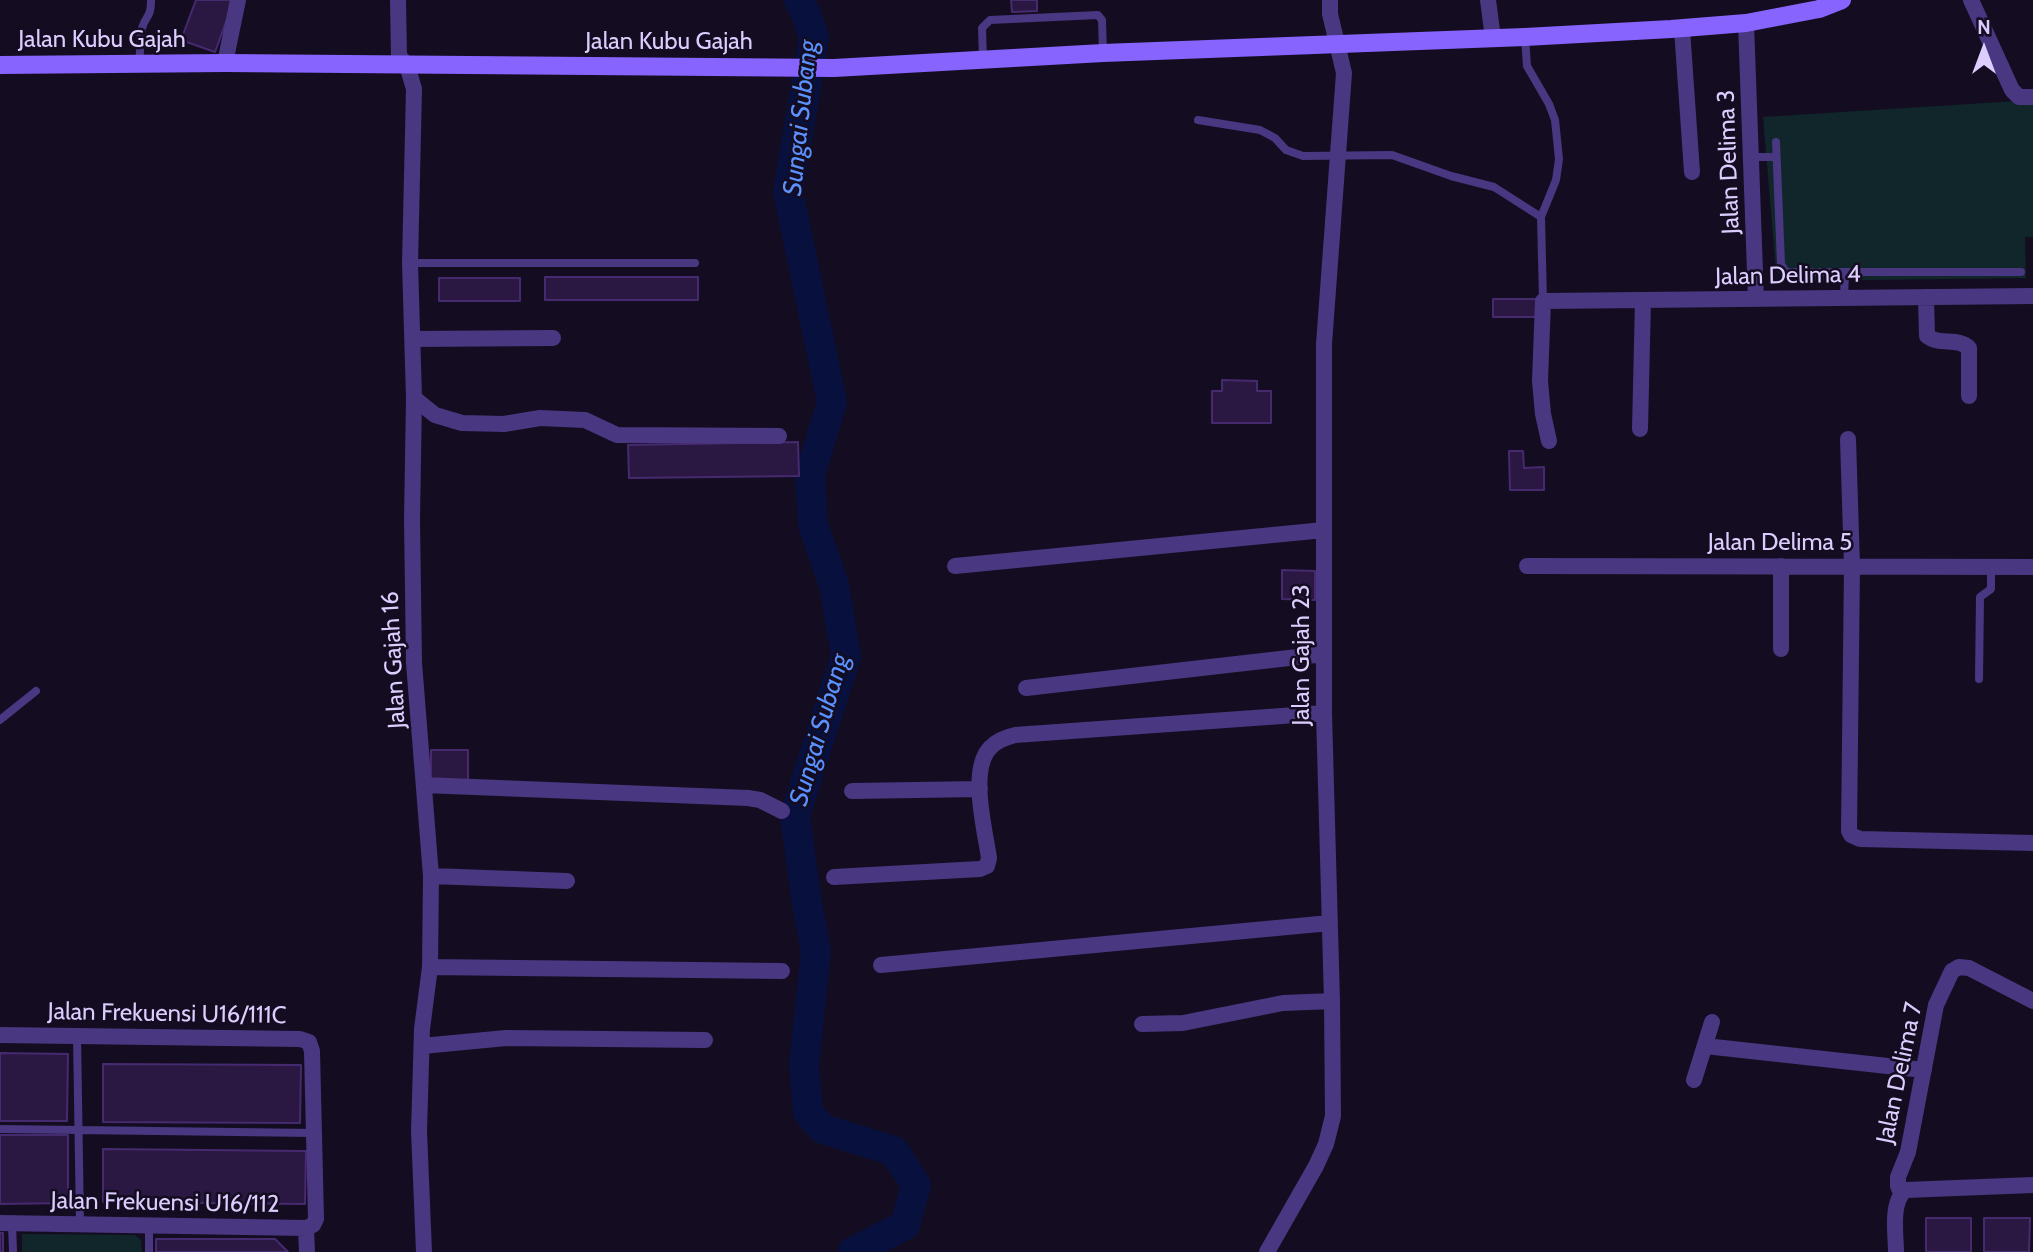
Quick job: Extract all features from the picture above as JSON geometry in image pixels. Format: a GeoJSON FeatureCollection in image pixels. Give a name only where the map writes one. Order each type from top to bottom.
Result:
{"type":"FeatureCollection","features":[{"type":"Feature","properties":{"kind":"street"},"geometry":{"type":"LineString","coordinates":[[225,63],[238,0]]}},
{"type":"Feature","properties":{"kind":"street","name":"Jalan Gajah 16"},"geometry":{"type":"LineString","coordinates":[[398,0],[399,55],[407,65],[414,89],[410,262],[414,398],[414,663],[430,876],[430,967],[422,1046],[419,1131],[424,1252]]}},
{"type":"Feature","properties":{"kind":"street","name":"Jalan Gajah 23"},"geometry":{"type":"LineString","coordinates":[[1267,1252],[1299,1199],[1326,1144],[1333,1116],[1324,713],[1324,344],[1345,73],[1330,14],[1330,0]]}},
{"type":"Feature","properties":{"kind":"street"},"geometry":{"type":"LineString","coordinates":[[1488,0],[1493,38]]}},
{"type":"Feature","properties":{"kind":"street","name":"Jalan Kubu Gajah"},"geometry":{"type":"LineString","coordinates":[[0,65],[225,63],[834,68],[1103,52],[1682,29],[1746,23],[1819,9],[1842,0]]}},
{"type":"Feature","properties":{"kind":"street"},"geometry":{"type":"LineString","coordinates":[[1971,0],[2012,90],[2018,97],[2033,97]]}},
{"type":"Feature","properties":{"kind":"street","name":"Jalan Delima 3"},"geometry":{"type":"LineString","coordinates":[[1746,23],[1756,299]]}},
{"type":"Feature","properties":{"kind":"street"},"geometry":{"type":"LineString","coordinates":[[1682,29],[1692,172]]}},
{"type":"Feature","properties":{"kind":"street","name":"Jalan Delima 4"},"geometry":{"type":"LineString","coordinates":[[1543,302],[2033,296]]}},
{"type":"Feature","properties":{"kind":"street"},"geometry":{"type":"LineString","coordinates":[[1926,297],[1927,336],[1935,341],[1963,342],[1969,348],[1969,396]]}},
{"type":"Feature","properties":{"kind":"street"},"geometry":{"type":"LineString","coordinates":[[1640,429],[1643,300]]}},
{"type":"Feature","properties":{"kind":"street"},"geometry":{"type":"LineString","coordinates":[[1543,302],[1540,381],[1549,441]]}},
{"type":"Feature","properties":{"kind":"street"},"geometry":{"type":"LineString","coordinates":[[413,339],[553,338]]}},
{"type":"Feature","properties":{"kind":"street"},"geometry":{"type":"LineString","coordinates":[[414,398],[435,415],[462,423],[504,424],[540,418],[585,419],[617,435],[779,436]]}},
{"type":"Feature","properties":{"kind":"street"},"geometry":{"type":"LineString","coordinates":[[1849,439],[1852,566],[1848,826],[1851,835],[1860,839],[2033,843]]}},
{"type":"Feature","properties":{"kind":"street"},"geometry":{"type":"LineString","coordinates":[[955,566],[1324,530]]}},
{"type":"Feature","properties":{"kind":"street","name":"Jalan Delima 5"},"geometry":{"type":"LineString","coordinates":[[1527,566],[2033,567]]}},
{"type":"Feature","properties":{"kind":"street"},"geometry":{"type":"LineString","coordinates":[[1781,566],[1781,649]]}},
{"type":"Feature","properties":{"kind":"street"},"geometry":{"type":"LineString","coordinates":[[1026,688],[1324,654]]}},
{"type":"Feature","properties":{"kind":"street"},"geometry":{"type":"LineString","coordinates":[[834,877],[984,868],[989,858],[980,789],[982,761],[989,748],[1001,739],[1015,735],[1324,713]]}},
{"type":"Feature","properties":{"kind":"street"},"geometry":{"type":"LineString","coordinates":[[424,785],[748,799],[760,800],[782,811]]}},
{"type":"Feature","properties":{"kind":"street"},"geometry":{"type":"LineString","coordinates":[[852,791],[980,789]]}},
{"type":"Feature","properties":{"kind":"street"},"geometry":{"type":"LineString","coordinates":[[430,876],[567,881]]}},
{"type":"Feature","properties":{"kind":"street"},"geometry":{"type":"LineString","coordinates":[[881,965],[1329,923]]}},
{"type":"Feature","properties":{"kind":"street"},"geometry":{"type":"LineString","coordinates":[[430,967],[782,971]]}},
{"type":"Feature","properties":{"kind":"street","name":"Jalan Delima 7"},"geometry":{"type":"LineString","coordinates":[[1896,1252],[1897,1203],[1901,1193],[1898,1177],[1908,1152],[1936,1005],[1946,981],[1952,971],[1959,967],[1969,968],[2033,1001]]}},
{"type":"Feature","properties":{"kind":"street"},"geometry":{"type":"LineString","coordinates":[[1142,1024],[1183,1023],[1283,1003],[1332,1001]]}},
{"type":"Feature","properties":{"kind":"street"},"geometry":{"type":"LineString","coordinates":[[1694,1080],[1712,1022]]}},
{"type":"Feature","properties":{"kind":"street","name":"Jalan Frekuensi U16/111C"},"geometry":{"type":"LineString","coordinates":[[0,1035],[309,1042],[312,1051],[316,1219],[313,1225],[306,1228]]}},
{"type":"Feature","properties":{"kind":"street"},"geometry":{"type":"LineString","coordinates":[[422,1046],[506,1038],[705,1040]]}},
{"type":"Feature","properties":{"kind":"street"},"geometry":{"type":"LineString","coordinates":[[1704,1046],[1924,1070]]}},
{"type":"Feature","properties":{"kind":"street"},"geometry":{"type":"LineString","coordinates":[[1901,1193],[1911,1188],[2033,1185]]}},
{"type":"Feature","properties":{"kind":"street","name":"Jalan Frekuensi U16/112"},"geometry":{"type":"LineString","coordinates":[[6,1223],[306,1228],[307,1252]]}},
{"type":"Feature","properties":{"kind":"lane"},"geometry":{"type":"LineString","coordinates":[[140,65],[141,31],[151,13],[151,0]]}},
{"type":"Feature","properties":{"kind":"lane"},"geometry":{"type":"LineString","coordinates":[[983,60],[982,28],[990,20],[1098,15],[1102,20],[1103,52]]}},
{"type":"Feature","properties":{"kind":"lane"},"geometry":{"type":"LineString","coordinates":[[1525,37],[1527,66],[1549,104],[1558,140],[1556,180],[1541,217],[1543,302]]}},
{"type":"Feature","properties":{"kind":"lane"},"geometry":{"type":"LineString","coordinates":[[1198,120],[1260,130],[1275,138],[1286,150],[1303,156],[1392,155],[1451,176],[1494,187],[1541,217]]}},
{"type":"Feature","properties":{"kind":"lane"},"geometry":{"type":"LineString","coordinates":[[1776,142],[1782,268],[1791,273],[2021,272]]}},
{"type":"Feature","properties":{"kind":"lane"},"geometry":{"type":"LineString","coordinates":[[1752,157],[1776,157]]}},
{"type":"Feature","properties":{"kind":"lane"},"geometry":{"type":"LineString","coordinates":[[410,262],[695,263]]}},
{"type":"Feature","properties":{"kind":"lane"},"geometry":{"type":"LineString","coordinates":[[1844,298],[1845,273]]}},
{"type":"Feature","properties":{"kind":"lane"},"geometry":{"type":"LineString","coordinates":[[1979,679],[1980,597],[1990,589],[1990,567]]}},
{"type":"Feature","properties":{"kind":"lane"},"geometry":{"type":"LineString","coordinates":[[0,720],[36,691]]}},
{"type":"Feature","properties":{"kind":"lane"},"geometry":{"type":"LineString","coordinates":[[77,1035],[80,1224]]}},
{"type":"Feature","properties":{"kind":"lane"},"geometry":{"type":"LineString","coordinates":[[0,1129],[313,1133]]}},
{"type":"Feature","properties":{"kind":"lane"},"geometry":{"type":"LineString","coordinates":[[6,1223],[13,1252]]}},
{"type":"Feature","properties":{"kind":"lane"},"geometry":{"type":"LineString","coordinates":[[149,1226],[149,1252]]}},
{"type":"Feature","properties":{"kind":"green space"},"geometry":{"type":"Polygon","coordinates":[[[2033,100],[2033,237],[2025,237],[2026,278],[1788,281],[1776,271],[1763,117],[2033,100]]]}},
{"type":"Feature","properties":{"kind":"green space"},"geometry":{"type":"Polygon","coordinates":[[[22,1234],[135,1235],[141,1240],[142,1252],[22,1252],[22,1234]]]}},
{"type":"Feature","properties":{"kind":"building"},"geometry":{"type":"Polygon","coordinates":[[[196,0],[234,0],[215,52],[181,40],[196,0]]]}},
{"type":"Feature","properties":{"kind":"building"},"geometry":{"type":"Polygon","coordinates":[[[1011,0],[1037,0],[1037,11],[1012,12],[1011,0]]]}},
{"type":"Feature","properties":{"kind":"building"},"geometry":{"type":"Polygon","coordinates":[[[545,277],[698,277],[698,300],[545,300],[545,277]]]}},
{"type":"Feature","properties":{"kind":"building"},"geometry":{"type":"Polygon","coordinates":[[[439,278],[520,278],[520,301],[439,301],[439,278]]]}},
{"type":"Feature","properties":{"kind":"building"},"geometry":{"type":"Polygon","coordinates":[[[1493,299],[1536,299],[1536,317],[1493,317],[1493,299]]]}},
{"type":"Feature","properties":{"kind":"building"},"geometry":{"type":"Polygon","coordinates":[[[1222,380],[1257,381],[1257,391],[1271,391],[1271,423],[1212,423],[1212,391],[1222,391],[1222,380]]]}},
{"type":"Feature","properties":{"kind":"building"},"geometry":{"type":"Polygon","coordinates":[[[798,442],[799,476],[629,478],[628,445],[798,442]]]}},
{"type":"Feature","properties":{"kind":"building"},"geometry":{"type":"Polygon","coordinates":[[[1509,451],[1523,451],[1524,468],[1544,467],[1544,490],[1510,490],[1509,451]]]}},
{"type":"Feature","properties":{"kind":"building"},"geometry":{"type":"Polygon","coordinates":[[[1282,570],[1315,571],[1315,600],[1282,599],[1282,570]]]}},
{"type":"Feature","properties":{"kind":"building"},"geometry":{"type":"Polygon","coordinates":[[[431,750],[468,750],[468,782],[431,782],[431,750]]]}},
{"type":"Feature","properties":{"kind":"building"},"geometry":{"type":"Polygon","coordinates":[[[0,1053],[68,1054],[67,1121],[0,1121],[0,1053]]]}},
{"type":"Feature","properties":{"kind":"building"},"geometry":{"type":"Polygon","coordinates":[[[103,1064],[301,1065],[300,1123],[103,1122],[103,1064]]]}},
{"type":"Feature","properties":{"kind":"building"},"geometry":{"type":"Polygon","coordinates":[[[0,1135],[68,1135],[68,1203],[0,1204],[0,1135]]]}},
{"type":"Feature","properties":{"kind":"building"},"geometry":{"type":"Polygon","coordinates":[[[103,1149],[306,1151],[305,1204],[103,1202],[103,1149]]]}},
{"type":"Feature","properties":{"kind":"building"},"geometry":{"type":"Polygon","coordinates":[[[1926,1218],[1971,1218],[1971,1252],[1926,1252],[1926,1218]]]}},
{"type":"Feature","properties":{"kind":"building"},"geometry":{"type":"Polygon","coordinates":[[[1984,1218],[2030,1218],[2029,1252],[1984,1252],[1984,1218]]]}},
{"type":"Feature","properties":{"kind":"building"},"geometry":{"type":"Polygon","coordinates":[[[0,1233],[3,1233],[3,1252],[0,1252],[0,1233]]]}},
{"type":"Feature","properties":{"kind":"building"},"geometry":{"type":"Polygon","coordinates":[[[156,1239],[275,1239],[288,1252],[156,1252],[156,1239]]]}},
{"type":"Feature","properties":{"kind":"waterway","name":"Sungai Subang"},"geometry":{"type":"LineString","coordinates":[[799,0],[814,38],[788,192],[832,402],[810,475],[813,525],[834,585],[846,656],[795,815],[816,951],[804,1065],[808,1112],[823,1129],[894,1151],[916,1185],[905,1225],[853,1252]]}}]}
